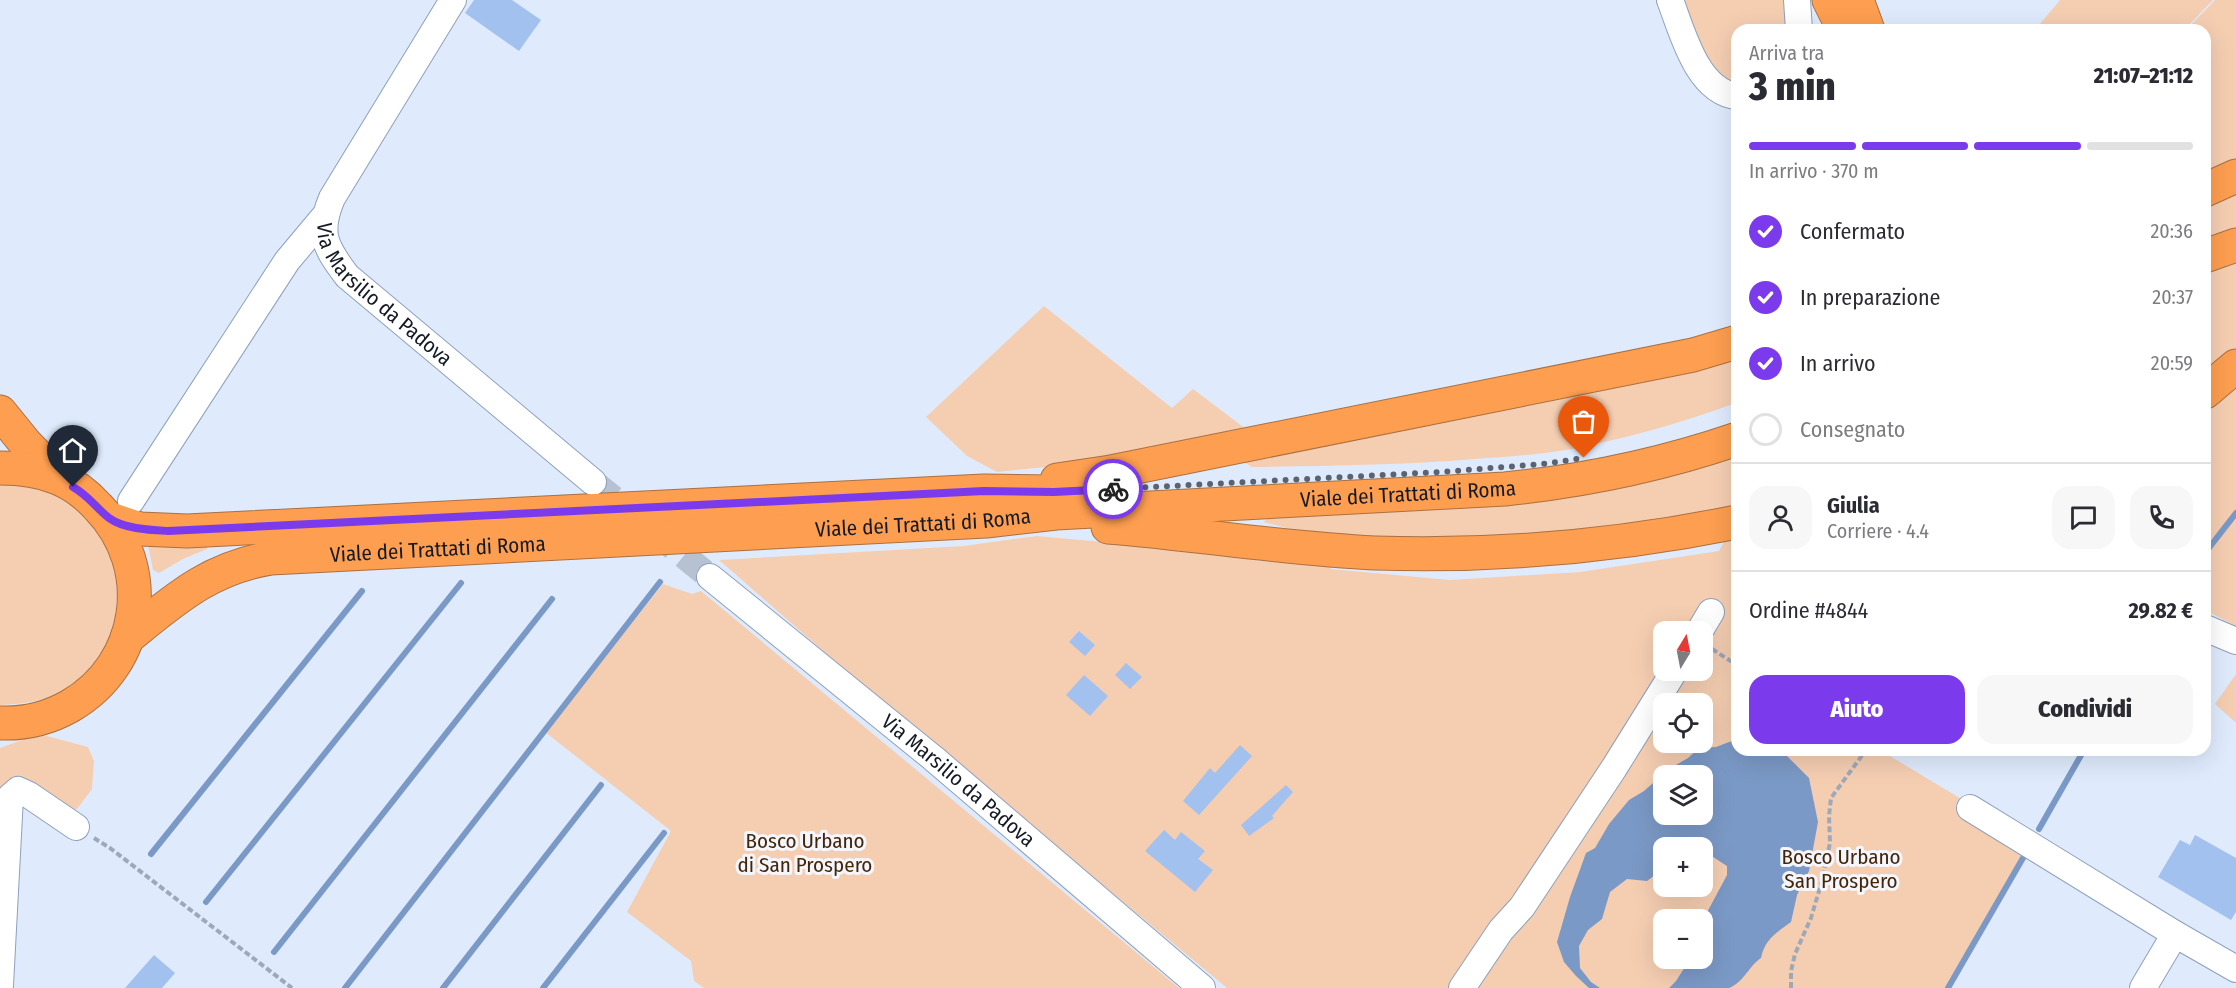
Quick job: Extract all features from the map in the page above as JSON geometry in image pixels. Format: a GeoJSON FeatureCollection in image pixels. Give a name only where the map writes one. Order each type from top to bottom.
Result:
{"type":"FeatureCollection","features":[{"type":"Feature","properties":{"kind":"highway"},"geometry":{"type":"LineString","coordinates":[[1840,13],[1858,24]]}},
{"type":"Feature","properties":{"kind":"highway"},"geometry":{"type":"LineString","coordinates":[[2211,187],[2236,176]]}},
{"type":"Feature","properties":{"kind":"highway"},"geometry":{"type":"LineString","coordinates":[[2211,254],[2236,245]]}},
{"type":"Feature","properties":{"kind":"highway"},"geometry":{"type":"LineString","coordinates":[[2211,276],[2236,267]]}},
{"type":"Feature","properties":{"kind":"highway"},"geometry":{"type":"LineString","coordinates":[[1555,382],[1607,365],[1697,342],[1731,328]]}},
{"type":"Feature","properties":{"kind":"highway"},"geometry":{"type":"LineString","coordinates":[[985,506],[1111,472],[1693,355],[1731,344]]}},
{"type":"Feature","properties":{"kind":"highway"},"geometry":{"type":"LineString","coordinates":[[2211,387],[2236,366]]}},
{"type":"Feature","properties":{"kind":"highway"},"geometry":{"type":"LineString","coordinates":[[0,412],[26,444],[60,478],[87,495],[120,510],[121,537],[134,576],[134,607],[128,638],[111,669],[100,682],[81,699],[57,713],[31,721],[1,724]]}},
{"type":"Feature","properties":{"kind":"highway","name":"Viale dei Trattati di Roma"},"geometry":{"type":"LineString","coordinates":[[120,510],[140,529],[187,531],[985,506],[1056,513],[1546,485],[1646,467],[1731,430]]}},
{"type":"Feature","properties":{"kind":"highway"},"geometry":{"type":"LineString","coordinates":[[0,468],[26,468],[60,478]]}},
{"type":"Feature","properties":{"kind":"highway"},"geometry":{"type":"LineString","coordinates":[[985,506],[1088,526],[1373,553],[1570,548],[1659,537],[1731,523]]}},
{"type":"Feature","properties":{"kind":"highway","name":"Viale dei Trattati di Roma"},"geometry":{"type":"LineString","coordinates":[[128,638],[206,578],[241,564],[271,558],[985,506]]}},
{"type":"Feature","properties":{"kind":"street","name":"Via Marsilio da Padova"},"geometry":{"type":"LineString","coordinates":[[453,0],[332,198],[323,218],[325,241],[332,256],[347,276],[593,482]]}},
{"type":"Feature","properties":{"kind":"street"},"geometry":{"type":"LineString","coordinates":[[1670,0],[1694,63],[1712,84],[1731,94]]}},
{"type":"Feature","properties":{"kind":"street"},"geometry":{"type":"LineString","coordinates":[[1797,0],[1799,24]]}},
{"type":"Feature","properties":{"kind":"street"},"geometry":{"type":"LineString","coordinates":[[120,510],[287,261],[323,218]]}},
{"type":"Feature","properties":{"kind":"street","name":"Via Marsilio da Padova"},"geometry":{"type":"LineString","coordinates":[[710,577],[933,758],[1202,988]]}},
{"type":"Feature","properties":{"kind":"street"},"geometry":{"type":"LineString","coordinates":[[2211,631],[2236,641]]}},
{"type":"Feature","properties":{"kind":"street"},"geometry":{"type":"LineString","coordinates":[[1462,988],[1500,930],[1522,907],[1668,681]]}},
{"type":"Feature","properties":{"kind":"street"},"geometry":{"type":"LineString","coordinates":[[0,986],[10,797],[18,790],[29,795],[76,827]]}},
{"type":"Feature","properties":{"kind":"street"},"geometry":{"type":"LineString","coordinates":[[1970,808],[2236,969]]}},
{"type":"Feature","properties":{"kind":"street"},"geometry":{"type":"LineString","coordinates":[[2143,988],[2175,934]]}},
{"type":"Feature","properties":{"kind":"path"},"geometry":{"type":"LineString","coordinates":[[1713,637],[1731,657]]}},
{"type":"Feature","properties":{"kind":"path"},"geometry":{"type":"LineString","coordinates":[[1791,988],[1793,963],[1811,918],[1828,853],[1832,798],[1862,756]]}},
{"type":"Feature","properties":{"kind":"path"},"geometry":{"type":"LineString","coordinates":[[76,827],[110,848],[292,988]]}},
{"type":"Feature","properties":{"kind":"green space"},"geometry":{"type":"Polygon","coordinates":[[[1681,0],[1785,0],[1787,24],[1731,24],[1731,82],[1709,64],[1681,0]]]}},
{"type":"Feature","properties":{"kind":"green space"},"geometry":{"type":"Polygon","coordinates":[[[2060,0],[2213,0],[2190,24],[2040,24],[2060,0]]]}},
{"type":"Feature","properties":{"kind":"green space"},"geometry":{"type":"Polygon","coordinates":[[[2215,0],[2236,0],[2236,356],[2211,377],[2211,24],[2192,24],[2215,0]]]}},
{"type":"Feature","properties":{"kind":"green space"},"geometry":{"type":"Polygon","coordinates":[[[1044,306],[1172,408],[1193,389],[1246,429],[1182,444],[1055,466],[997,472],[967,456],[926,417],[1044,306]]]}},
{"type":"Feature","properties":{"kind":"green space"},"geometry":{"type":"Polygon","coordinates":[[[1731,351],[1731,405],[1609,441],[1566,450],[1509,457],[1419,463],[1252,467],[1244,462],[1731,351]]]}},
{"type":"Feature","properties":{"kind":"green space"},"geometry":{"type":"Polygon","coordinates":[[[2236,379],[2236,626],[2211,613],[2211,404],[2236,379]]]}},
{"type":"Feature","properties":{"kind":"green space"},"geometry":{"type":"Polygon","coordinates":[[[1731,452],[1731,509],[1677,518],[1567,532],[1379,539],[1294,530],[1263,522],[1277,513],[1731,452]]]}},
{"type":"Feature","properties":{"kind":"green space"},"geometry":{"type":"Polygon","coordinates":[[[14,483],[53,493],[83,515],[101,538],[113,564],[117,592],[114,621],[104,647],[87,671],[62,691],[47,698],[0,705],[0,484],[14,483]]]}},
{"type":"Feature","properties":{"kind":"green space","name":"Bosco Urbano San Prospero"},"geometry":{"type":"Polygon","coordinates":[[[1731,535],[1731,756],[1890,756],[2031,841],[1945,988],[1227,988],[870,692],[719,560],[963,546],[1037,536],[1336,563],[1330,569],[1450,580],[1580,572],[1719,551],[1727,536],[1731,535]]]}},
{"type":"Feature","properties":{"kind":"green space"},"geometry":{"type":"Polygon","coordinates":[[[148,545],[207,546],[207,549],[159,573],[153,570],[148,545]]]}},
{"type":"Feature","properties":{"kind":"green space","name":"Bosco Urbano di San Prospero"},"geometry":{"type":"Polygon","coordinates":[[[663,584],[692,594],[701,591],[1179,988],[704,988],[694,981],[691,961],[627,912],[671,831],[545,732],[663,584]]]}},
{"type":"Feature","properties":{"kind":"green space"},"geometry":{"type":"Polygon","coordinates":[[[2236,674],[2236,723],[2215,704],[2236,674]]]}},
{"type":"Feature","properties":{"kind":"green space"},"geometry":{"type":"Polygon","coordinates":[[[47,736],[88,747],[94,761],[92,789],[77,809],[69,810],[16,782],[0,824],[0,748],[30,737],[47,736]]]}},
{"type":"Feature","properties":{"kind":"water"},"geometry":{"type":"Polygon","coordinates":[[[1731,741],[1731,756],[1787,756],[1809,778],[1818,822],[1809,871],[1797,895],[1791,922],[1772,937],[1765,946],[1761,958],[1734,986],[1729,988],[1669,988],[1684,969],[1713,969],[1713,909],[1709,909],[1727,875],[1727,866],[1713,857],[1713,837],[1653,837],[1653,876],[1647,881],[1627,879],[1610,892],[1602,919],[1588,930],[1579,946],[1580,968],[1591,982],[1600,988],[1589,988],[1564,962],[1557,942],[1586,853],[1595,848],[1609,824],[1629,800],[1653,783],[1653,825],[1713,825],[1713,765],[1676,765],[1694,753],[1713,753],[1713,747],[1731,741]]]}},
{"type":"Feature","properties":{"kind":"building"},"geometry":{"type":"Polygon","coordinates":[[[474,0],[512,0],[541,20],[519,51],[465,13],[474,0]]]}},
{"type":"Feature","properties":{"kind":"building"},"geometry":{"type":"Polygon","coordinates":[[[1079,631],[1095,645],[1085,656],[1069,642],[1079,631]]]}},
{"type":"Feature","properties":{"kind":"building"},"geometry":{"type":"Polygon","coordinates":[[[1126,663],[1142,677],[1130,689],[1115,675],[1126,663]]]}},
{"type":"Feature","properties":{"kind":"building"},"geometry":{"type":"Polygon","coordinates":[[[1084,675],[1108,696],[1090,716],[1066,695],[1084,675]]]}},
{"type":"Feature","properties":{"kind":"building"},"geometry":{"type":"Polygon","coordinates":[[[1240,745],[1252,756],[1199,815],[1183,801],[1210,768],[1215,773],[1240,745]]]}},
{"type":"Feature","properties":{"kind":"building"},"geometry":{"type":"Polygon","coordinates":[[[1286,785],[1293,792],[1272,816],[1274,818],[1249,836],[1241,825],[1286,785]]]}},
{"type":"Feature","properties":{"kind":"building"},"geometry":{"type":"Polygon","coordinates":[[[1164,830],[1175,840],[1181,832],[1205,851],[1198,859],[1213,870],[1195,892],[1145,851],[1164,830]]]}},
{"type":"Feature","properties":{"kind":"building"},"geometry":{"type":"Polygon","coordinates":[[[2195,835],[2236,858],[2236,912],[2231,920],[2158,877],[2180,840],[2190,845],[2195,835]]]}},
{"type":"Feature","properties":{"kind":"building"},"geometry":{"type":"Polygon","coordinates":[[[154,955],[175,973],[162,988],[125,988],[154,955]]]}},
{"type":"Feature","properties":{"kind":"waterway"},"geometry":{"type":"LineString","coordinates":[[2211,545],[2236,513]]}},
{"type":"Feature","properties":{"kind":"waterway"},"geometry":{"type":"LineString","coordinates":[[345,988],[660,582]]}},
{"type":"Feature","properties":{"kind":"waterway"},"geometry":{"type":"LineString","coordinates":[[206,902],[461,583]]}},
{"type":"Feature","properties":{"kind":"waterway"},"geometry":{"type":"LineString","coordinates":[[151,854],[362,591]]}},
{"type":"Feature","properties":{"kind":"waterway"},"geometry":{"type":"LineString","coordinates":[[274,952],[552,599]]}},
{"type":"Feature","properties":{"kind":"waterway"},"geometry":{"type":"LineString","coordinates":[[2039,829],[2081,756]]}},
{"type":"Feature","properties":{"kind":"waterway"},"geometry":{"type":"LineString","coordinates":[[443,988],[601,785]]}},
{"type":"Feature","properties":{"kind":"waterway"},"geometry":{"type":"LineString","coordinates":[[543,988],[664,833]]}},
{"type":"Feature","properties":{"kind":"waterway"},"geometry":{"type":"LineString","coordinates":[[1948,988],[2027,851]]}},
{"type":"Feature","properties":{"kind":"tunnel"},"geometry":{"type":"LineString","coordinates":[[593,482],[710,577]]}},
{"type":"Feature","properties":{"kind":"way so far"},"geometry":{"type":"LineString","coordinates":[[1113,489],[1441,472],[1563,462],[1584,458]]}},
{"type":"Feature","properties":{"kind":"route"},"geometry":{"type":"LineString","coordinates":[[73,487],[87,495],[110,519],[140,529],[168,531],[984,491],[1054,492],[1113,489]]}}]}
